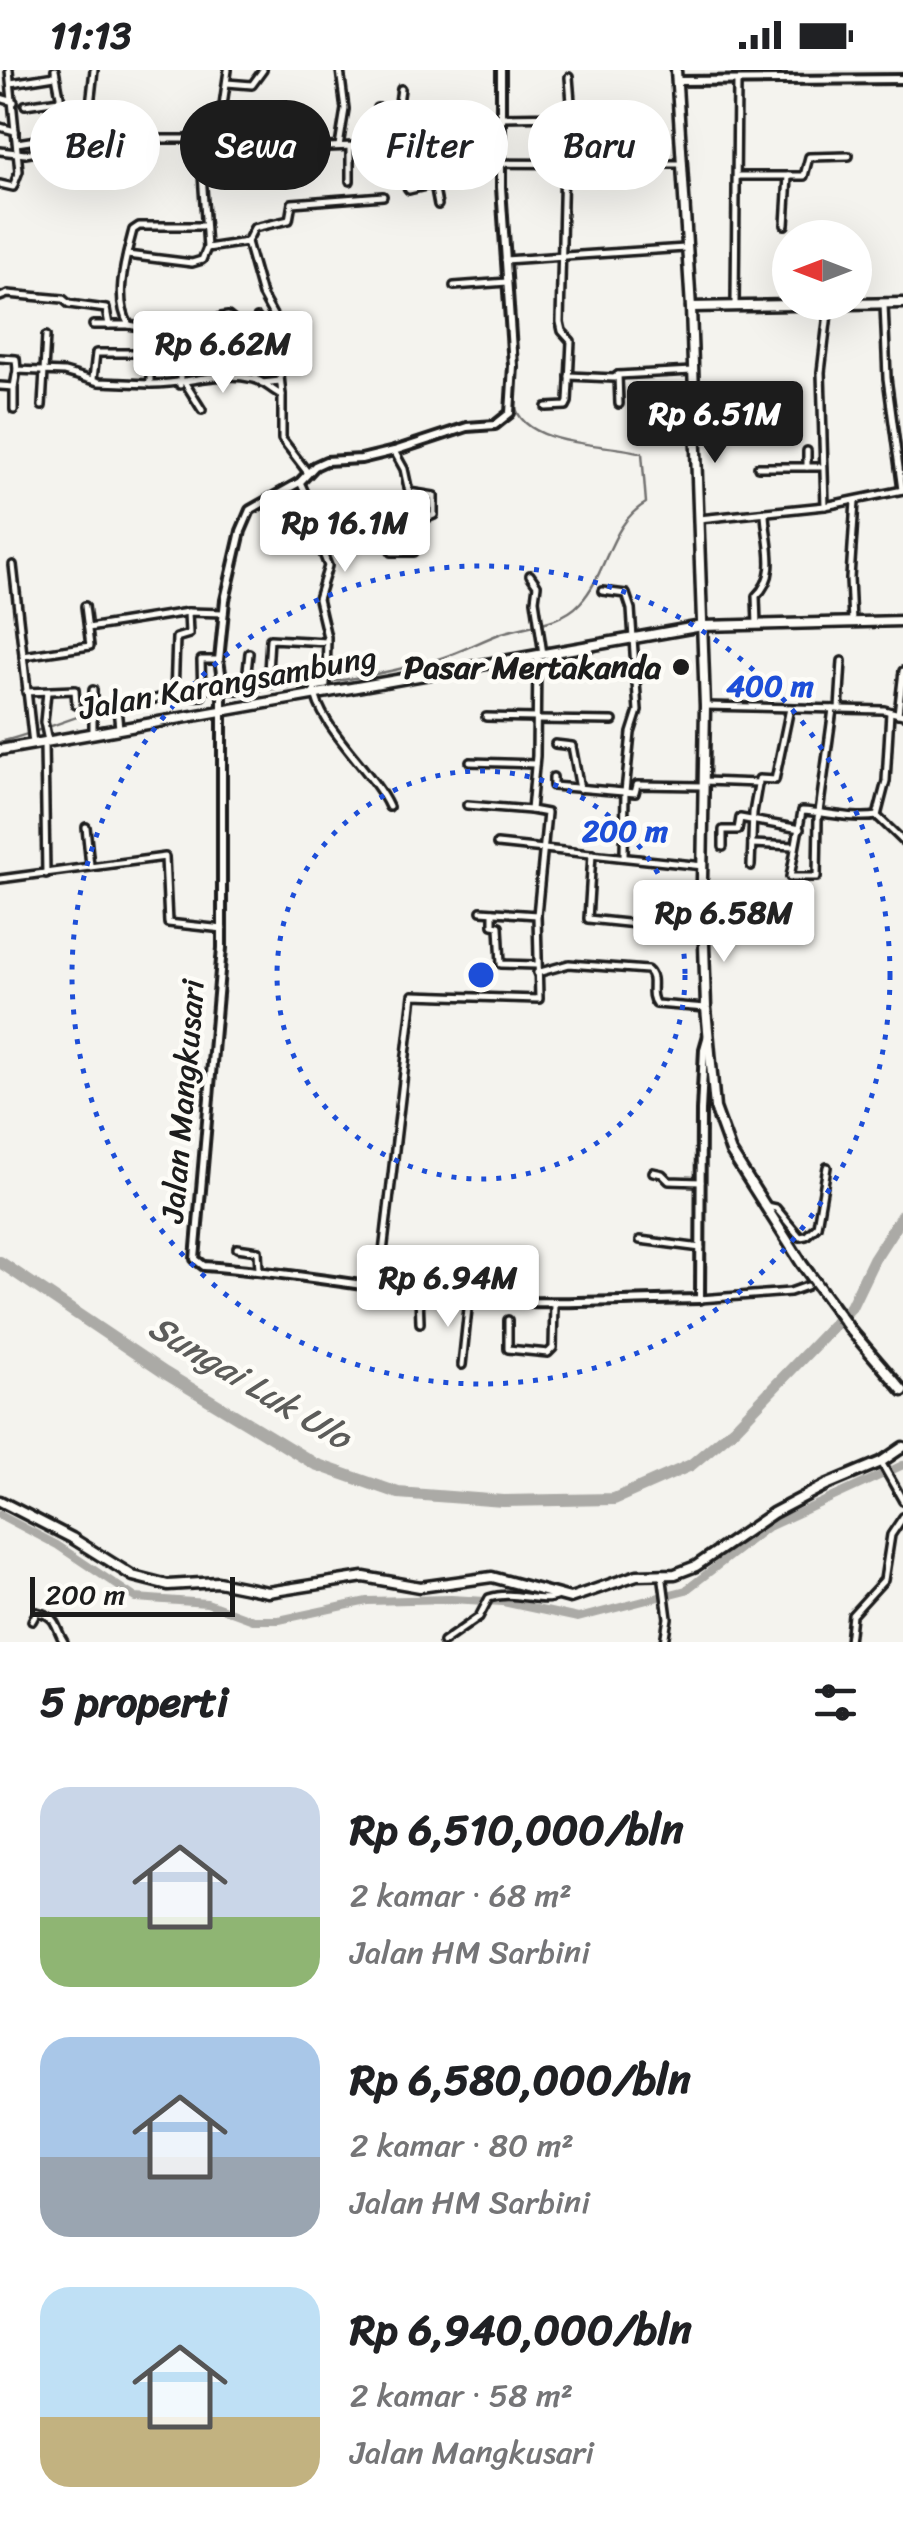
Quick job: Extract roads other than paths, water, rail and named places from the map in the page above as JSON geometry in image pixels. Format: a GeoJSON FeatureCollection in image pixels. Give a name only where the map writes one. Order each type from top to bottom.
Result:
{"type":"FeatureCollection","features":[{"type":"Feature","properties":{"kind":"main road"},"geometry":{"type":"LineString","coordinates":[[676,70],[699,519],[705,706],[702,866],[712,1090],[718,1124],[731,1152],[812,1286],[903,1391]]}},
{"type":"Feature","properties":{"kind":"main road"},"geometry":{"type":"LineString","coordinates":[[872,304],[903,304]]}},
{"type":"Feature","properties":{"kind":"main road"},"geometry":{"type":"LineString","coordinates":[[691,307],[772,306]]}},
{"type":"Feature","properties":{"kind":"main road","name":"Jalan Karangsambung"},"geometry":{"type":"LineString","coordinates":[[0,750],[32,735],[46,738],[93,733],[702,626],[903,621]]}},
{"type":"Feature","properties":{"kind":"main road"},"geometry":{"type":"LineString","coordinates":[[0,1501],[134,1576],[168,1584],[218,1582],[268,1592],[364,1577],[432,1587],[492,1577],[558,1596],[580,1596],[637,1575],[675,1574],[696,1566],[773,1514],[826,1485],[881,1462],[903,1447]]}},
{"type":"Feature","properties":{"kind":"street"},"geometry":{"type":"LineString","coordinates":[[0,184],[13,186],[18,178],[14,102],[8,70]]}},
{"type":"Feature","properties":{"kind":"street"},"geometry":{"type":"LineString","coordinates":[[92,100],[94,70]]}},
{"type":"Feature","properties":{"kind":"street"},"geometry":{"type":"LineString","coordinates":[[224,100],[228,70]]}},
{"type":"Feature","properties":{"kind":"street"},"geometry":{"type":"LineString","coordinates":[[227,83],[252,85],[263,70]]}},
{"type":"Feature","properties":{"kind":"street"},"geometry":{"type":"LineString","coordinates":[[339,148],[345,108],[340,70]]}},
{"type":"Feature","properties":{"kind":"street"},"geometry":{"type":"LineString","coordinates":[[500,100],[501,70]]}},
{"type":"Feature","properties":{"kind":"street"},"geometry":{"type":"LineString","coordinates":[[800,70],[801,80]]}},
{"type":"Feature","properties":{"kind":"street"},"geometry":{"type":"LineString","coordinates":[[12,83],[55,73],[59,100]]}},
{"type":"Feature","properties":{"kind":"street"},"geometry":{"type":"LineString","coordinates":[[569,77],[571,100]]}},
{"type":"Feature","properties":{"kind":"street"},"geometry":{"type":"LineString","coordinates":[[677,81],[903,79]]}},
{"type":"Feature","properties":{"kind":"street"},"geometry":{"type":"LineString","coordinates":[[735,306],[737,80]]}},
{"type":"Feature","properties":{"kind":"street"},"geometry":{"type":"LineString","coordinates":[[399,100],[401,89]]}},
{"type":"Feature","properties":{"kind":"street"},"geometry":{"type":"LineString","coordinates":[[0,98],[14,102]]}},
{"type":"Feature","properties":{"kind":"street"},"geometry":{"type":"LineString","coordinates":[[25,105],[30,104]]}},
{"type":"Feature","properties":{"kind":"street"},"geometry":{"type":"LineString","coordinates":[[0,127],[16,131]]}},
{"type":"Feature","properties":{"kind":"street"},"geometry":{"type":"LineString","coordinates":[[0,151],[16,155],[116,139],[180,141]]}},
{"type":"Feature","properties":{"kind":"street"},"geometry":{"type":"LineString","coordinates":[[17,143],[30,140]]}},
{"type":"Feature","properties":{"kind":"street"},"geometry":{"type":"LineString","coordinates":[[331,148],[350,148],[350,181]]}},
{"type":"Feature","properties":{"kind":"street"},"geometry":{"type":"LineString","coordinates":[[737,176],[804,176],[809,157],[849,156]]}},
{"type":"Feature","properties":{"kind":"street"},"geometry":{"type":"LineString","coordinates":[[671,164],[680,164]]}},
{"type":"Feature","properties":{"kind":"street"},"geometry":{"type":"LineString","coordinates":[[785,220],[788,176]]}},
{"type":"Feature","properties":{"kind":"street"},"geometry":{"type":"LineString","coordinates":[[126,255],[192,263],[202,260],[207,248],[202,190]]}},
{"type":"Feature","properties":{"kind":"street"},"geometry":{"type":"LineString","coordinates":[[435,190],[438,205]]}},
{"type":"Feature","properties":{"kind":"street"},"geometry":{"type":"LineString","coordinates":[[383,196],[292,203],[289,220],[254,228],[247,242],[262,295],[274,317],[282,439],[308,473],[326,461],[394,451],[467,427],[495,425],[507,418],[513,366],[507,282],[507,190]]}},
{"type":"Feature","properties":{"kind":"street"},"geometry":{"type":"LineString","coordinates":[[546,407],[567,405],[571,341],[560,322],[563,190]]}},
{"type":"Feature","properties":{"kind":"street"},"geometry":{"type":"LineString","coordinates":[[129,326],[124,313],[126,255],[133,230],[139,226],[204,226]]}},
{"type":"Feature","properties":{"kind":"street"},"geometry":{"type":"LineString","coordinates":[[207,248],[247,242]]}},
{"type":"Feature","properties":{"kind":"street"},"geometry":{"type":"LineString","coordinates":[[509,260],[685,248]]}},
{"type":"Feature","properties":{"kind":"street"},"geometry":{"type":"LineString","coordinates":[[454,286],[507,282]]}},
{"type":"Feature","properties":{"kind":"street"},"geometry":{"type":"LineString","coordinates":[[0,297],[8,294],[63,299],[69,304],[106,309],[109,325]]}},
{"type":"Feature","properties":{"kind":"street"},"geometry":{"type":"LineString","coordinates":[[699,519],[825,506],[902,490],[887,378],[884,304]]}},
{"type":"Feature","properties":{"kind":"street"},"geometry":{"type":"LineString","coordinates":[[218,332],[220,318],[228,316],[233,320],[232,334]]}},
{"type":"Feature","properties":{"kind":"street"},"geometry":{"type":"LineString","coordinates":[[257,318],[259,381]]}},
{"type":"Feature","properties":{"kind":"street"},"geometry":{"type":"LineString","coordinates":[[825,506],[821,361],[827,320]]}},
{"type":"Feature","properties":{"kind":"street"},"geometry":{"type":"LineString","coordinates":[[92,325],[129,326],[180,335],[182,384],[202,410]]}},
{"type":"Feature","properties":{"kind":"street"},"geometry":{"type":"LineString","coordinates":[[150,330],[150,384]]}},
{"type":"Feature","properties":{"kind":"street"},"geometry":{"type":"LineString","coordinates":[[200,330],[256,337]]}},
{"type":"Feature","properties":{"kind":"street"},"geometry":{"type":"LineString","coordinates":[[42,406],[46,336]]}},
{"type":"Feature","properties":{"kind":"street"},"geometry":{"type":"LineString","coordinates":[[92,379],[96,353],[150,353]]}},
{"type":"Feature","properties":{"kind":"street"},"geometry":{"type":"LineString","coordinates":[[0,358],[16,359],[14,410]]}},
{"type":"Feature","properties":{"kind":"street"},"geometry":{"type":"LineString","coordinates":[[16,370],[150,384],[182,384],[190,378],[280,381]]}},
{"type":"Feature","properties":{"kind":"street"},"geometry":{"type":"LineString","coordinates":[[569,376],[614,378],[692,371]]}},
{"type":"Feature","properties":{"kind":"street"},"geometry":{"type":"LineString","coordinates":[[618,375],[619,404]]}},
{"type":"Feature","properties":{"kind":"street"},"geometry":{"type":"LineString","coordinates":[[259,381],[282,395]]}},
{"type":"Feature","properties":{"kind":"street"},"geometry":{"type":"LineString","coordinates":[[0,386],[14,386]]}},
{"type":"Feature","properties":{"kind":"street"},"geometry":{"type":"LineString","coordinates":[[394,451],[410,492],[434,496],[434,515],[424,519],[402,516],[372,501],[365,506],[392,552],[414,552]]}},
{"type":"Feature","properties":{"kind":"street"},"geometry":{"type":"LineString","coordinates":[[807,451],[808,467]]}},
{"type":"Feature","properties":{"kind":"street"},"geometry":{"type":"LineString","coordinates":[[758,467],[822,466]]}},
{"type":"Feature","properties":{"kind":"street","name":"Jalan Mangkusari"},"geometry":{"type":"LineString","coordinates":[[308,473],[246,516],[224,612],[220,660],[223,928],[194,1255],[199,1265],[469,1299],[554,1303],[700,1298]]}},
{"type":"Feature","properties":{"kind":"street"},"geometry":{"type":"LineString","coordinates":[[300,482],[328,566],[318,599],[327,642],[326,682],[314,687],[314,693],[320,709],[377,783],[389,807]]}},
{"type":"Feature","properties":{"kind":"street"},"geometry":{"type":"LineString","coordinates":[[852,622],[850,578],[855,500]]}},
{"type":"Feature","properties":{"kind":"street"},"geometry":{"type":"LineString","coordinates":[[757,625],[756,596],[765,588],[770,567],[765,513]]}},
{"type":"Feature","properties":{"kind":"street"},"geometry":{"type":"LineString","coordinates":[[12,566],[32,735]]}},
{"type":"Feature","properties":{"kind":"street"},"geometry":{"type":"LineString","coordinates":[[530,575],[537,585],[540,654],[532,810]]}},
{"type":"Feature","properties":{"kind":"street"},"geometry":{"type":"LineString","coordinates":[[602,591],[621,592],[630,598],[638,711],[625,792],[624,856]]}},
{"type":"Feature","properties":{"kind":"street"},"geometry":{"type":"LineString","coordinates":[[23,656],[88,647],[85,606]]}},
{"type":"Feature","properties":{"kind":"street"},"geometry":{"type":"LineString","coordinates":[[174,696],[176,638],[189,634],[188,612]]}},
{"type":"Feature","properties":{"kind":"street"},"geometry":{"type":"LineString","coordinates":[[88,628],[188,612],[224,612]]}},
{"type":"Feature","properties":{"kind":"street"},"geometry":{"type":"LineString","coordinates":[[268,672],[270,638],[327,642]]}},
{"type":"Feature","properties":{"kind":"street"},"geometry":{"type":"LineString","coordinates":[[222,693],[245,690],[249,653]]}},
{"type":"Feature","properties":{"kind":"street"},"geometry":{"type":"LineString","coordinates":[[119,728],[117,708],[140,699],[202,696],[201,660],[220,660]]}},
{"type":"Feature","properties":{"kind":"street"},"geometry":{"type":"LineString","coordinates":[[842,661],[819,812],[816,879],[790,876],[802,811],[819,812],[877,816],[903,841]]}},
{"type":"Feature","properties":{"kind":"street"},"geometry":{"type":"LineString","coordinates":[[705,706],[836,709],[901,715],[903,671]]}},
{"type":"Feature","properties":{"kind":"street"},"geometry":{"type":"LineString","coordinates":[[26,692],[75,690],[76,705]]}},
{"type":"Feature","properties":{"kind":"street"},"geometry":{"type":"LineString","coordinates":[[93,690],[93,733]]}},
{"type":"Feature","properties":{"kind":"street"},"geometry":{"type":"LineString","coordinates":[[46,874],[47,692]]}},
{"type":"Feature","properties":{"kind":"street"},"geometry":{"type":"LineString","coordinates":[[553,777],[553,786],[634,793],[637,784],[775,780],[790,708]]}},
{"type":"Feature","properties":{"kind":"street"},"geometry":{"type":"LineString","coordinates":[[877,816],[886,781],[890,712]]}},
{"type":"Feature","properties":{"kind":"street"},"geometry":{"type":"LineString","coordinates":[[486,718],[613,721]]}},
{"type":"Feature","properties":{"kind":"street"},"geometry":{"type":"LineString","coordinates":[[555,744],[572,746],[580,790]]}},
{"type":"Feature","properties":{"kind":"street"},"geometry":{"type":"LineString","coordinates":[[470,762],[535,764]]}},
{"type":"Feature","properties":{"kind":"street"},"geometry":{"type":"LineString","coordinates":[[751,866],[758,783]]}},
{"type":"Feature","properties":{"kind":"street"},"geometry":{"type":"LineString","coordinates":[[379,1287],[413,994],[538,999],[537,915],[547,812],[468,804]]}},
{"type":"Feature","properties":{"kind":"street"},"geometry":{"type":"LineString","coordinates":[[724,846],[724,830],[738,830],[740,818],[800,829]]}},
{"type":"Feature","properties":{"kind":"street"},"geometry":{"type":"LineString","coordinates":[[86,827],[90,865]]}},
{"type":"Feature","properties":{"kind":"street"},"geometry":{"type":"LineString","coordinates":[[497,844],[702,866]]}},
{"type":"Feature","properties":{"kind":"street"},"geometry":{"type":"LineString","coordinates":[[752,844],[794,846]]}},
{"type":"Feature","properties":{"kind":"street"},"geometry":{"type":"LineString","coordinates":[[592,853],[588,919],[704,931]]}},
{"type":"Feature","properties":{"kind":"street"},"geometry":{"type":"LineString","coordinates":[[0,879],[165,858],[168,922],[223,928]]}},
{"type":"Feature","properties":{"kind":"street"},"geometry":{"type":"LineString","coordinates":[[481,911],[537,915]]}},
{"type":"Feature","properties":{"kind":"street"},"geometry":{"type":"LineString","coordinates":[[493,912],[493,925],[499,926],[502,933],[502,964],[537,969],[569,964],[647,970],[653,978],[652,997],[656,1004],[706,1008]]}},
{"type":"Feature","properties":{"kind":"street"},"geometry":{"type":"LineString","coordinates":[[708,1033],[703,1061],[700,1298],[790,1292],[812,1286]]}},
{"type":"Feature","properties":{"kind":"street"},"geometry":{"type":"LineString","coordinates":[[764,1205],[776,1208],[800,1237],[806,1236],[816,1228],[827,1167]]}},
{"type":"Feature","properties":{"kind":"street"},"geometry":{"type":"LineString","coordinates":[[653,1172],[664,1175],[668,1181],[701,1182]]}},
{"type":"Feature","properties":{"kind":"street"},"geometry":{"type":"LineString","coordinates":[[640,1240],[701,1248]]}},
{"type":"Feature","properties":{"kind":"street"},"geometry":{"type":"LineString","coordinates":[[237,1248],[258,1251],[259,1270]]}},
{"type":"Feature","properties":{"kind":"street"},"geometry":{"type":"LineString","coordinates":[[420,1292],[420,1323]]}},
{"type":"Feature","properties":{"kind":"street"},"geometry":{"type":"LineString","coordinates":[[462,1365],[469,1299]]}},
{"type":"Feature","properties":{"kind":"street"},"geometry":{"type":"LineString","coordinates":[[508,1320],[508,1349],[550,1352],[554,1303]]}},
{"type":"Feature","properties":{"kind":"street"},"geometry":{"type":"LineString","coordinates":[[881,1462],[903,1501]]}},
{"type":"Feature","properties":{"kind":"street"},"geometry":{"type":"LineString","coordinates":[[849,1642],[852,1615],[884,1580],[891,1535],[903,1517]]}},
{"type":"Feature","properties":{"kind":"street"},"geometry":{"type":"LineString","coordinates":[[662,1574],[667,1608],[664,1642]]}},
{"type":"Feature","properties":{"kind":"street"},"geometry":{"type":"LineString","coordinates":[[442,1642],[479,1617],[490,1598],[504,1593],[544,1600],[558,1596]]}},
{"type":"Feature","properties":{"kind":"street"},"geometry":{"type":"LineString","coordinates":[[32,1621],[37,1612],[48,1616],[58,1624],[64,1642]]}},
{"type":"Feature","properties":{"kind":"waterway"},"geometry":{"type":"LineString","coordinates":[[504,100],[505,70]]}},
{"type":"Feature","properties":{"kind":"waterway"},"geometry":{"type":"LineString","coordinates":[[506,190],[513,319]]}},
{"type":"Feature","properties":{"kind":"waterway"},"geometry":{"type":"LineString","coordinates":[[204,694],[322,683],[409,667],[502,633],[553,620],[580,603],[624,523],[646,503],[642,453],[544,434],[528,425],[518,413],[514,396]]}},
{"type":"Feature","properties":{"kind":"waterway"},"geometry":{"type":"LineString","coordinates":[[0,742],[138,699],[186,694]]}},
{"type":"Feature","properties":{"kind":"waterway","name":"Sungai Luk Ulo"},"geometry":{"type":"LineString","coordinates":[[0,1262],[165,1373],[315,1464],[398,1493],[503,1501],[614,1499],[691,1465],[735,1428],[851,1307],[874,1259],[903,1214]]}},
{"type":"Feature","properties":{"kind":"waterway"},"geometry":{"type":"LineString","coordinates":[[0,1515],[57,1545],[136,1598],[207,1603],[253,1620],[279,1620],[367,1601],[451,1599],[503,1602],[578,1618],[686,1590],[766,1528],[903,1465]]}},
{"type":"Feature","properties":{"kind":"place","name":"Pasar Mertakanda"},"geometry":{"type":"Point","coordinates":[681,667]}}]}
